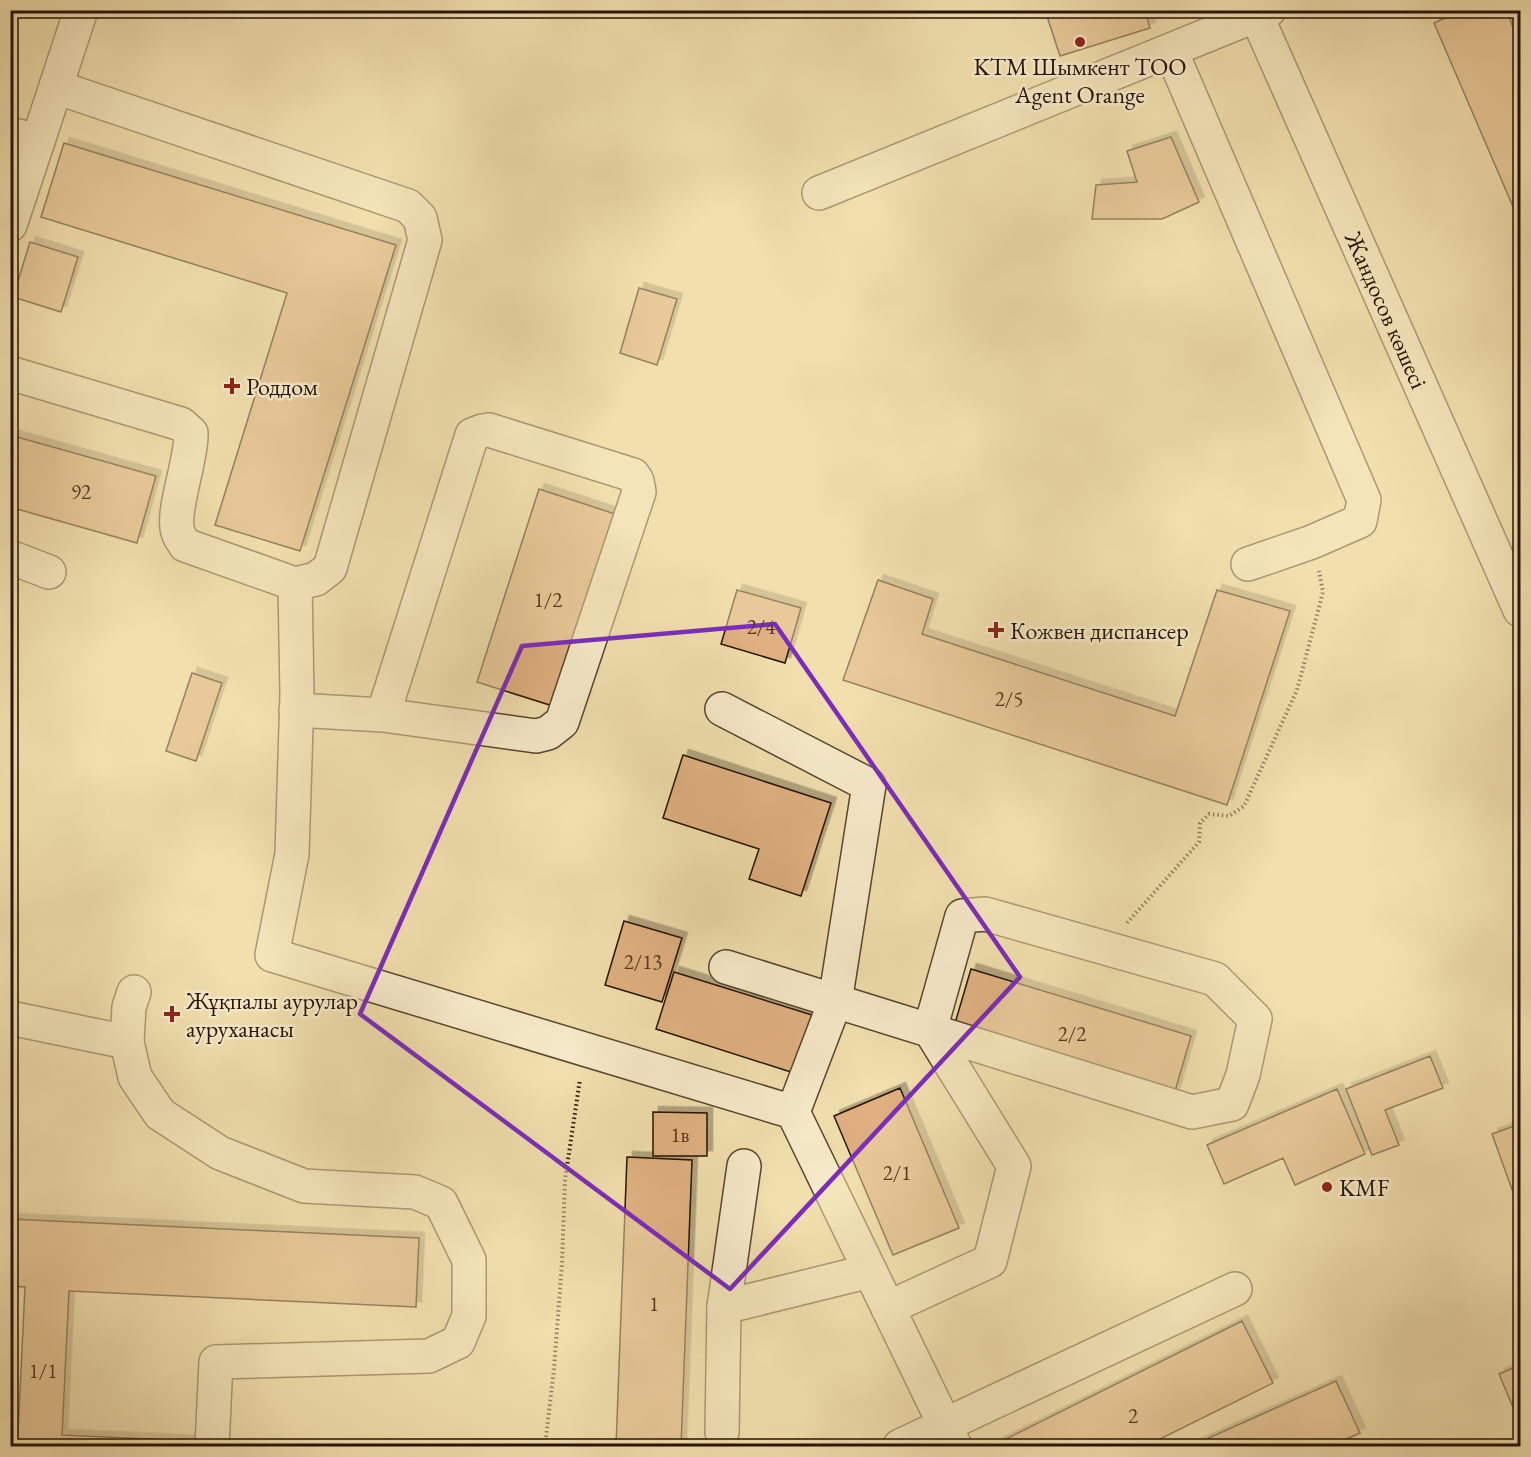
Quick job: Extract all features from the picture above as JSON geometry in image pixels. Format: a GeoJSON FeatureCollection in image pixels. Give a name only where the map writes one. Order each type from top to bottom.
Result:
{"type":"FeatureCollection","features":[{"type":"Feature","properties":{"kind":"street"},"geometry":{"type":"LineString","coordinates":[[10,225],[24,137],[56,87],[81,10]]}},
{"type":"Feature","properties":{"kind":"street"},"geometry":{"type":"LineString","coordinates":[[819,193],[1171,51],[1260,12]]}},
{"type":"Feature","properties":{"kind":"street","name":"Жандосов көшесі"},"geometry":{"type":"LineString","coordinates":[[1260,12],[1521,610]]}},
{"type":"Feature","properties":{"kind":"street"},"geometry":{"type":"LineString","coordinates":[[1171,51],[1365,500],[1360,521],[1312,542],[1248,564]]}},
{"type":"Feature","properties":{"kind":"street"},"geometry":{"type":"LineString","coordinates":[[10,372],[181,424],[191,433],[191,447],[177,516],[177,531],[185,545],[295,584],[316,579],[330,568],[425,240],[420,218],[408,206],[56,87]]}},
{"type":"Feature","properties":{"kind":"street"},"geometry":{"type":"LineString","coordinates":[[296,710],[384,715],[536,736],[548,733],[562,722],[639,492],[638,481],[633,475],[489,430],[472,435],[384,715]]}},
{"type":"Feature","properties":{"kind":"street"},"geometry":{"type":"LineString","coordinates":[[10,557],[49,572]]}},
{"type":"Feature","properties":{"kind":"street"},"geometry":{"type":"LineString","coordinates":[[295,584],[296,710],[292,854],[272,955],[793,1112]]}},
{"type":"Feature","properties":{"kind":"street"},"geometry":{"type":"LineString","coordinates":[[723,709],[869,785],[835,1002],[793,1112],[950,1436]]}},
{"type":"Feature","properties":{"kind":"street"},"geometry":{"type":"LineString","coordinates":[[726,968],[930,1030],[1192,1112],[1232,1104],[1244,1075],[1255,1019],[1215,979],[984,914],[962,916],[930,1030],[1014,1166],[990,1261],[888,1308]]}},
{"type":"Feature","properties":{"kind":"street"},"geometry":{"type":"LineString","coordinates":[[134,992],[129,1007],[127,1042],[135,1077],[160,1114],[220,1153],[304,1186],[415,1192],[441,1203],[469,1260],[469,1316],[458,1342],[429,1356],[216,1362],[212,1446]]}},
{"type":"Feature","properties":{"kind":"street"},"geometry":{"type":"LineString","coordinates":[[10,1018],[127,1042]]}},
{"type":"Feature","properties":{"kind":"street"},"geometry":{"type":"LineString","coordinates":[[722,1432],[724,1307],[744,1166]]}},
{"type":"Feature","properties":{"kind":"street"},"geometry":{"type":"LineString","coordinates":[[724,1307],[870,1271]]}},
{"type":"Feature","properties":{"kind":"street"},"geometry":{"type":"LineString","coordinates":[[900,1446],[950,1436],[1235,1289]]}},
{"type":"Feature","properties":{"kind":"path"},"geometry":{"type":"LineString","coordinates":[[1105,948],[1199,842],[1200,823],[1209,814],[1228,816],[1244,806],[1297,690],[1323,592],[1312,542]]}},
{"type":"Feature","properties":{"kind":"path"},"geometry":{"type":"LineString","coordinates":[[545,1446],[554,1369],[562,1263],[565,1180],[585,1049]]}},
{"type":"Feature","properties":{"kind":"highlighted area"},"geometry":{"type":"Polygon","coordinates":[[[775,624],[1020,977],[730,1289],[360,1014],[522,646],[775,624]]]}},
{"type":"Feature","properties":{"kind":"building","name":"KTM Шымкент ТОО Agent Orange"},"geometry":{"type":"Polygon","coordinates":[[[1045,10],[1145,10],[1150,28],[1060,56],[1045,10]]]}},
{"type":"Feature","properties":{"kind":"building"},"geometry":{"type":"Polygon","coordinates":[[[1463,10],[1506,10],[1520,44],[1520,223],[1434,23],[1463,10]]]}},
{"type":"Feature","properties":{"kind":"building"},"geometry":{"type":"Polygon","coordinates":[[[1171,137],[1199,202],[1162,219],[1092,219],[1096,185],[1137,182],[1127,151],[1171,137]]]}},
{"type":"Feature","properties":{"kind":"building"},"geometry":{"type":"Polygon","coordinates":[[[64,143],[396,245],[300,551],[215,525],[287,293],[41,217],[64,143]]]}},
{"type":"Feature","properties":{"kind":"building"},"geometry":{"type":"Polygon","coordinates":[[[30,242],[78,257],[61,312],[13,297],[30,242]]]}},
{"type":"Feature","properties":{"kind":"building"},"geometry":{"type":"Polygon","coordinates":[[[639,288],[677,299],[657,365],[620,353],[639,288]]]}},
{"type":"Feature","properties":{"kind":"building"},"geometry":{"type":"Polygon","coordinates":[[[10,435],[156,476],[137,543],[10,507],[10,435]]]}},
{"type":"Feature","properties":{"kind":"building"},"geometry":{"type":"Polygon","coordinates":[[[539,489],[618,515],[556,707],[477,682],[539,489]]]}},
{"type":"Feature","properties":{"kind":"building"},"geometry":{"type":"Polygon","coordinates":[[[878,580],[933,599],[922,634],[1175,716],[1217,590],[1290,611],[1227,805],[843,680],[878,580]]]}},
{"type":"Feature","properties":{"kind":"building"},"geometry":{"type":"Polygon","coordinates":[[[737,590],[801,608],[785,663],[721,644],[737,590]]]}},
{"type":"Feature","properties":{"kind":"building"},"geometry":{"type":"Polygon","coordinates":[[[192,673],[222,683],[196,761],[166,751],[192,673]]]}},
{"type":"Feature","properties":{"kind":"building"},"geometry":{"type":"Polygon","coordinates":[[[683,755],[831,803],[801,896],[749,879],[759,849],[663,818],[683,755]]]}},
{"type":"Feature","properties":{"kind":"building"},"geometry":{"type":"Polygon","coordinates":[[[624,921],[682,938],[662,1002],[605,985],[624,921]]]}},
{"type":"Feature","properties":{"kind":"building"},"geometry":{"type":"Polygon","coordinates":[[[971,969],[1191,1036],[1173,1098],[953,1030],[971,969]]]}},
{"type":"Feature","properties":{"kind":"building"},"geometry":{"type":"Polygon","coordinates":[[[674,972],[812,1015],[794,1073],[656,1029],[674,972]]]}},
{"type":"Feature","properties":{"kind":"building"},"geometry":{"type":"Polygon","coordinates":[[[1430,1056],[1443,1088],[1385,1110],[1399,1145],[1372,1155],[1346,1089],[1430,1056]]]}},
{"type":"Feature","properties":{"kind":"building"},"geometry":{"type":"Polygon","coordinates":[[[900,1088],[959,1228],[893,1255],[834,1116],[900,1088]]]}},
{"type":"Feature","properties":{"kind":"building"},"geometry":{"type":"Polygon","coordinates":[[[1337,1089],[1365,1154],[1295,1185],[1283,1158],[1224,1184],[1207,1145],[1337,1089]]]}},
{"type":"Feature","properties":{"kind":"building"},"geometry":{"type":"Polygon","coordinates":[[[653,1112],[707,1113],[707,1156],[653,1156],[653,1112]]]}},
{"type":"Feature","properties":{"kind":"building"},"geometry":{"type":"Polygon","coordinates":[[[1520,1124],[1520,1208],[1519,1209],[1492,1134],[1520,1124]]]}},
{"type":"Feature","properties":{"kind":"building"},"geometry":{"type":"Polygon","coordinates":[[[627,1157],[692,1160],[681,1446],[616,1446],[627,1157]]]}},
{"type":"Feature","properties":{"kind":"building"},"geometry":{"type":"Polygon","coordinates":[[[10,1219],[419,1238],[416,1307],[69,1291],[62,1435],[194,1441],[194,1446],[10,1446],[10,1434],[18,1434],[25,1287],[10,1286],[10,1219]]]}},
{"type":"Feature","properties":{"kind":"building"},"geometry":{"type":"Polygon","coordinates":[[[1242,1321],[1273,1383],[1146,1446],[992,1446],[1242,1321]]]}},
{"type":"Feature","properties":{"kind":"building"},"geometry":{"type":"Polygon","coordinates":[[[1520,1365],[1520,1424],[1499,1374],[1520,1365]]]}},
{"type":"Feature","properties":{"kind":"building"},"geometry":{"type":"Polygon","coordinates":[[[1336,1381],[1360,1433],[1330,1446],[1191,1446],[1336,1381]]]}},
{"type":"Feature","properties":{"kind":"place","name":"KTM Шымкент ТОО Agent Orange"},"geometry":{"type":"Point","coordinates":[1080,42]}},
{"type":"Feature","properties":{"kind":"place","name":"Роддом"},"geometry":{"type":"Point","coordinates":[232,386]}},
{"type":"Feature","properties":{"kind":"place","name":"Кожвен диспансер"},"geometry":{"type":"Point","coordinates":[996,630]}},
{"type":"Feature","properties":{"kind":"place","name":"Жұқпалы аурулар ауруханасы"},"geometry":{"type":"Point","coordinates":[172,1014]}},
{"type":"Feature","properties":{"kind":"place","name":"KMF"},"geometry":{"type":"Point","coordinates":[1327,1187]}}]}
